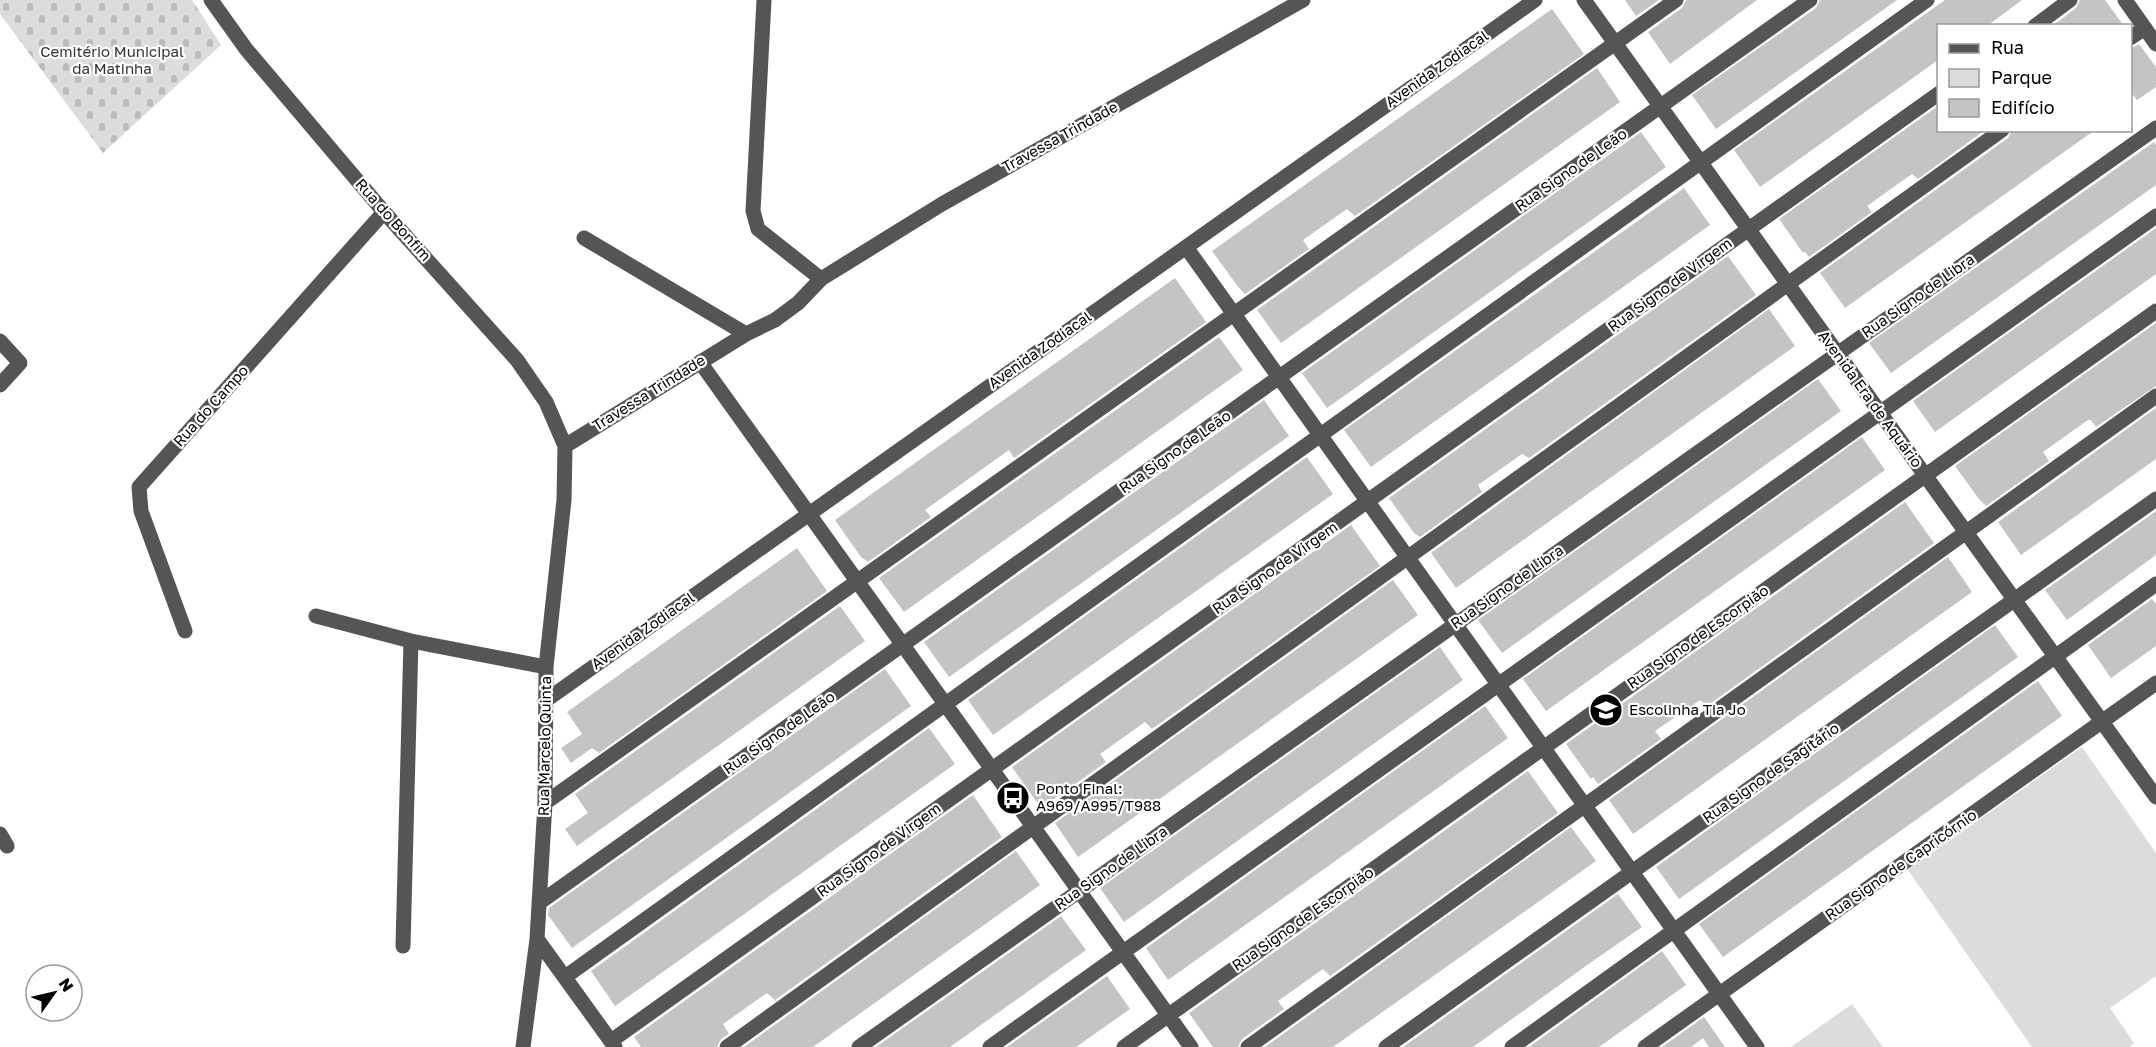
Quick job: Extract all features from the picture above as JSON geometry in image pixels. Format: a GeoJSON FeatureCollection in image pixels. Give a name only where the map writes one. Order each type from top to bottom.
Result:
{"type":"FeatureCollection","features":[{"type":"Feature","properties":{"kind":"street","name":"Rua do Bonfim"},"geometry":{"type":"LineString","coordinates":[[211,0],[246,49],[384,212],[517,360],[546,402],[565,446]]}},
{"type":"Feature","properties":{"kind":"street"},"geometry":{"type":"LineString","coordinates":[[764,0],[753,210],[758,229],[820,279]]}},
{"type":"Feature","properties":{"kind":"street","name":"Avenida Zodiacal"},"geometry":{"type":"LineString","coordinates":[[545,701],[1535,0]]}},
{"type":"Feature","properties":{"kind":"street","name":"Avenida Era de Aquário"},"geometry":{"type":"LineString","coordinates":[[1584,0],[2156,797]]}},
{"type":"Feature","properties":{"kind":"street"},"geometry":{"type":"LineString","coordinates":[[545,803],[1676,0]]}},
{"type":"Feature","properties":{"kind":"street","name":"Rua Signo de Leão"},"geometry":{"type":"LineString","coordinates":[[539,903],[1810,0]]}},
{"type":"Feature","properties":{"kind":"street"},"geometry":{"type":"LineString","coordinates":[[565,977],[1927,0]]}},
{"type":"Feature","properties":{"kind":"street"},"geometry":{"type":"LineString","coordinates":[[2038,24],[2070,0]]}},
{"type":"Feature","properties":{"kind":"street"},"geometry":{"type":"LineString","coordinates":[[2125,0],[2156,44]]}},
{"type":"Feature","properties":{"kind":"street","name":"Travessa Trindade"},"geometry":{"type":"LineString","coordinates":[[565,446],[746,334],[775,320],[798,303],[820,279],[942,204],[1298,1]]}},
{"type":"Feature","properties":{"kind":"street"},"geometry":{"type":"LineString","coordinates":[[2132,37],[2145,28]]}},
{"type":"Feature","properties":{"kind":"street","name":"Rua Signo de Virgem"},"geometry":{"type":"LineString","coordinates":[[613,1044],[992,769],[1937,95]]}},
{"type":"Feature","properties":{"kind":"street","name":"Rua Signo de Libra"},"geometry":{"type":"LineString","coordinates":[[859,1047],[2156,128]]}},
{"type":"Feature","properties":{"kind":"street"},"geometry":{"type":"LineString","coordinates":[[727,1047],[1999,132]]}},
{"type":"Feature","properties":{"kind":"street","name":"Rua do Campo"},"geometry":{"type":"LineString","coordinates":[[185,631],[141,511],[139,487],[384,212]]}},
{"type":"Feature","properties":{"kind":"street"},"geometry":{"type":"LineString","coordinates":[[990,1047],[2156,216]]}},
{"type":"Feature","properties":{"kind":"street"},"geometry":{"type":"LineString","coordinates":[[584,238],[746,334]]}},
{"type":"Feature","properties":{"kind":"street"},"geometry":{"type":"LineString","coordinates":[[1186,246],[1757,1047]]}},
{"type":"Feature","properties":{"kind":"street","name":"Rua Signo de Escorpião"},"geometry":{"type":"LineString","coordinates":[[1124,1047],[2156,311]]}},
{"type":"Feature","properties":{"kind":"street"},"geometry":{"type":"LineString","coordinates":[[0,341],[20,363],[0,385]]}},
{"type":"Feature","properties":{"kind":"street"},"geometry":{"type":"LineString","coordinates":[[700,362],[1191,1047]]}},
{"type":"Feature","properties":{"kind":"street"},"geometry":{"type":"LineString","coordinates":[[1248,1047],[2156,396]]}},
{"type":"Feature","properties":{"kind":"street","name":"Rua Marcelo Quinta"},"geometry":{"type":"LineString","coordinates":[[523,1047],[537,939],[545,803],[546,667],[564,500],[565,446]]}},
{"type":"Feature","properties":{"kind":"street","name":"Rua Signo de Sagitário"},"geometry":{"type":"LineString","coordinates":[[1386,1047],[2156,499]]}},
{"type":"Feature","properties":{"kind":"street"},"geometry":{"type":"LineString","coordinates":[[1512,1047],[2156,584]]}},
{"type":"Feature","properties":{"kind":"street"},"geometry":{"type":"LineString","coordinates":[[316,616],[411,641],[546,667]]}},
{"type":"Feature","properties":{"kind":"street"},"geometry":{"type":"LineString","coordinates":[[403,946],[411,641]]}},
{"type":"Feature","properties":{"kind":"street","name":"Rua Signo de Capricórnio"},"geometry":{"type":"LineString","coordinates":[[1645,1047],[2156,683]]}},
{"type":"Feature","properties":{"kind":"street"},"geometry":{"type":"LineString","coordinates":[[537,939],[613,1044]]}},
{"type":"Feature","properties":{"kind":"green space","name":"Cemitério Municipal da Matinha"},"geometry":{"type":"Polygon","coordinates":[[[0,0],[192,0],[221,45],[103,153],[0,14],[0,0]]]}},
{"type":"Feature","properties":{"kind":"green space"},"geometry":{"type":"Polygon","coordinates":[[[2082,747],[2156,853],[2156,976],[2110,1008],[2134,1043],[2129,1047],[2032,1047],[1908,870],[2082,747]]]}},
{"type":"Feature","properties":{"kind":"green space"},"geometry":{"type":"Polygon","coordinates":[[[1852,1004],[1883,1047],[1791,1047],[1852,1004]]]}},
{"type":"Feature","properties":{"kind":"building"},"geometry":{"type":"Polygon","coordinates":[[[1625,0],[1659,0],[1636,16],[1625,0]]]}},
{"type":"Feature","properties":{"kind":"building"},"geometry":{"type":"Polygon","coordinates":[[[1686,0],[1757,0],[1670,64],[1648,32],[1682,8],[1686,0]]]}},
{"type":"Feature","properties":{"kind":"building"},"geometry":{"type":"Polygon","coordinates":[[[1820,0],[1897,0],[1716,129],[1692,95],[1816,8],[1820,0]]]}},
{"type":"Feature","properties":{"kind":"building"},"geometry":{"type":"Polygon","coordinates":[[[1945,0],[2022,0],[1990,24],[1937,24],[1937,61],[1760,187],[1734,150],[1945,0]]]}},
{"type":"Feature","properties":{"kind":"building"},"geometry":{"type":"Polygon","coordinates":[[[2080,0],[2105,0],[2123,24],[2055,24],[2076,8],[2080,0]]]}},
{"type":"Feature","properties":{"kind":"building"},"geometry":{"type":"Polygon","coordinates":[[[1552,9],[1584,54],[1355,216],[1347,209],[1303,240],[1309,249],[1245,294],[1239,288],[1212,251],[1552,9]]]}},
{"type":"Feature","properties":{"kind":"building"},"geometry":{"type":"Polygon","coordinates":[[[2139,44],[2156,67],[2156,87],[2137,100],[2132,94],[2132,48],[2139,44]]]}},
{"type":"Feature","properties":{"kind":"building"},"geometry":{"type":"Polygon","coordinates":[[[1597,68],[1620,102],[1281,343],[1257,310],[1597,68]]]}},
{"type":"Feature","properties":{"kind":"building"},"geometry":{"type":"Polygon","coordinates":[[[1937,107],[1937,132],[1982,132],[1918,179],[1912,174],[1867,206],[1872,212],[1809,257],[1805,252],[1803,253],[1779,219],[1937,107]]]}},
{"type":"Feature","properties":{"kind":"building"},"geometry":{"type":"Polygon","coordinates":[[[1641,132],[1666,167],[1327,408],[1302,373],[1641,132]]]}},
{"type":"Feature","properties":{"kind":"building"},"geometry":{"type":"Polygon","coordinates":[[[2011,132],[2092,132],[1845,308],[1820,273],[2008,138],[2011,132]]]}},
{"type":"Feature","properties":{"kind":"building"},"geometry":{"type":"Polygon","coordinates":[[[2154,142],[2156,145],[2156,185],[1891,373],[1869,343],[2154,142]]]}},
{"type":"Feature","properties":{"kind":"building"},"geometry":{"type":"Polygon","coordinates":[[[1684,188],[1710,225],[1371,467],[1344,430],[1684,188]]]}},
{"type":"Feature","properties":{"kind":"building"},"geometry":{"type":"Polygon","coordinates":[[[2156,228],[2156,274],[1935,432],[1913,401],[2156,228]]]}},
{"type":"Feature","properties":{"kind":"building"},"geometry":{"type":"Polygon","coordinates":[[[1728,256],[1756,295],[1529,458],[1522,454],[1478,485],[1482,492],[1420,537],[1414,533],[1389,498],[1728,256]]]}},
{"type":"Feature","properties":{"kind":"building"},"geometry":{"type":"Polygon","coordinates":[[[1175,278],[1206,322],[1014,458],[1009,450],[925,510],[931,517],[868,562],[861,557],[835,520],[1175,278]]]}},
{"type":"Feature","properties":{"kind":"building"},"geometry":{"type":"Polygon","coordinates":[[[1769,309],[1795,346],[1456,588],[1431,553],[1769,309]]]}},
{"type":"Feature","properties":{"kind":"building"},"geometry":{"type":"Polygon","coordinates":[[[2156,323],[2156,386],[2096,427],[2091,420],[2088,420],[2043,452],[2049,461],[1986,506],[1955,466],[2156,323]]]}},
{"type":"Feature","properties":{"kind":"building"},"geometry":{"type":"Polygon","coordinates":[[[1219,337],[1243,370],[904,612],[879,578],[1219,337]]]}},
{"type":"Feature","properties":{"kind":"building"},"geometry":{"type":"Polygon","coordinates":[[[1818,379],[1841,411],[1502,653],[1478,620],[1818,379]]]}},
{"type":"Feature","properties":{"kind":"building"},"geometry":{"type":"Polygon","coordinates":[[[1264,400],[1289,436],[949,677],[924,642],[1264,400]]]}},
{"type":"Feature","properties":{"kind":"building"},"geometry":{"type":"Polygon","coordinates":[[[2156,408],[2156,459],[2021,555],[1998,522],[2156,408]]]}},
{"type":"Feature","properties":{"kind":"building"},"geometry":{"type":"Polygon","coordinates":[[[1862,437],[1885,470],[1546,711],[1523,679],[1862,437]]]}},
{"type":"Feature","properties":{"kind":"building"},"geometry":{"type":"Polygon","coordinates":[[[1307,457],[1333,494],[993,735],[968,700],[1307,457]]]}},
{"type":"Feature","properties":{"kind":"building"},"geometry":{"type":"Polygon","coordinates":[[[1905,502],[1934,543],[1707,706],[1700,700],[1655,731],[1661,739],[1598,784],[1593,777],[1591,779],[1566,744],[1905,502]]]}},
{"type":"Feature","properties":{"kind":"building"},"geometry":{"type":"Polygon","coordinates":[[[2156,511],[2156,555],[2067,620],[2045,590],[2156,511]]]}},
{"type":"Feature","properties":{"kind":"building"},"geometry":{"type":"Polygon","coordinates":[[[1351,525],[1380,566],[1152,729],[1145,722],[1100,754],[1106,762],[1043,807],[1036,801],[1012,767],[1351,525]]]}},
{"type":"Feature","properties":{"kind":"building"},"geometry":{"type":"Polygon","coordinates":[[[797,548],[827,591],[599,753],[592,748],[571,763],[561,748],[582,734],[567,712],[797,548]]]}},
{"type":"Feature","properties":{"kind":"building"},"geometry":{"type":"Polygon","coordinates":[[[1948,557],[1972,592],[1633,834],[1609,800],[1948,557]]]}},
{"type":"Feature","properties":{"kind":"building"},"geometry":{"type":"Polygon","coordinates":[[[1393,580],[1418,615],[1078,857],[1055,823],[1393,580]]]}},
{"type":"Feature","properties":{"kind":"building"},"geometry":{"type":"Polygon","coordinates":[[[2152,599],[2156,604],[2156,646],[2111,678],[2088,645],[2152,599]]]}},
{"type":"Feature","properties":{"kind":"building"},"geometry":{"type":"Polygon","coordinates":[[[840,606],[865,641],[577,846],[565,829],[588,813],[575,794],[840,606]]]}},
{"type":"Feature","properties":{"kind":"building"},"geometry":{"type":"Polygon","coordinates":[[[1995,625],[2018,657],[1679,899],[1656,867],[1995,625]]]}},
{"type":"Feature","properties":{"kind":"building"},"geometry":{"type":"Polygon","coordinates":[[[1440,647],[1463,680],[1124,922],[1100,888],[1440,647]]]}},
{"type":"Feature","properties":{"kind":"building"},"geometry":{"type":"Polygon","coordinates":[[[885,669],[911,706],[572,948],[548,915],[549,908],[885,669]]]}},
{"type":"Feature","properties":{"kind":"building"},"geometry":{"type":"Polygon","coordinates":[[[2038,681],[2062,716],[1723,957],[1699,924],[2038,681]]]}},
{"type":"Feature","properties":{"kind":"building"},"geometry":{"type":"Polygon","coordinates":[[[1485,706],[1508,738],[1168,980],[1146,948],[1485,706]]]}},
{"type":"Feature","properties":{"kind":"building"},"geometry":{"type":"Polygon","coordinates":[[[929,728],[955,764],[615,1006],[591,971],[929,728]]]}},
{"type":"Feature","properties":{"kind":"building"},"geometry":{"type":"Polygon","coordinates":[[[1528,771],[1558,813],[1330,976],[1323,969],[1278,1001],[1284,1009],[1242,1039],[1238,1047],[1213,1047],[1189,1013],[1528,771]]]}},
{"type":"Feature","properties":{"kind":"building"},"geometry":{"type":"Polygon","coordinates":[[[973,795],[1002,837],[775,1000],[767,993],[723,1024],[729,1034],[721,1039],[717,1047],[641,1047],[634,1037],[973,795]]]}},
{"type":"Feature","properties":{"kind":"building"},"geometry":{"type":"Polygon","coordinates":[[[1571,827],[1596,861],[1333,1047],[1265,1047],[1571,827]]]}},
{"type":"Feature","properties":{"kind":"building"},"geometry":{"type":"Polygon","coordinates":[[[1016,851],[1040,885],[813,1047],[744,1047],[1016,851]]]}},
{"type":"Feature","properties":{"kind":"building"},"geometry":{"type":"Polygon","coordinates":[[[1618,894],[1642,927],[1473,1047],[1403,1047],[1618,894]]]}},
{"type":"Feature","properties":{"kind":"building"},"geometry":{"type":"Polygon","coordinates":[[[1061,916],[1086,950],[950,1047],[876,1047],[1061,916]]]}},
{"type":"Feature","properties":{"kind":"building"},"geometry":{"type":"Polygon","coordinates":[[[1662,951],[1686,985],[1599,1047],[1529,1047],[1662,951]]]}},
{"type":"Feature","properties":{"kind":"building"},"geometry":{"type":"Polygon","coordinates":[[[1107,976],[1130,1009],[1076,1047],[1007,1047],[1107,976]]]}},
{"type":"Feature","properties":{"kind":"building"},"geometry":{"type":"Polygon","coordinates":[[[1704,1017],[1725,1047],[1709,1047],[1703,1038],[1691,1047],[1662,1047],[1704,1017]]]}},
{"type":"Feature","properties":{"kind":"place","name":"Escolinha Tia Jo"},"geometry":{"type":"Point","coordinates":[1606,710]}},
{"type":"Feature","properties":{"kind":"place","name":"Ponto Final: A969/A995/T988"},"geometry":{"type":"Point","coordinates":[1013,798]}}]}
